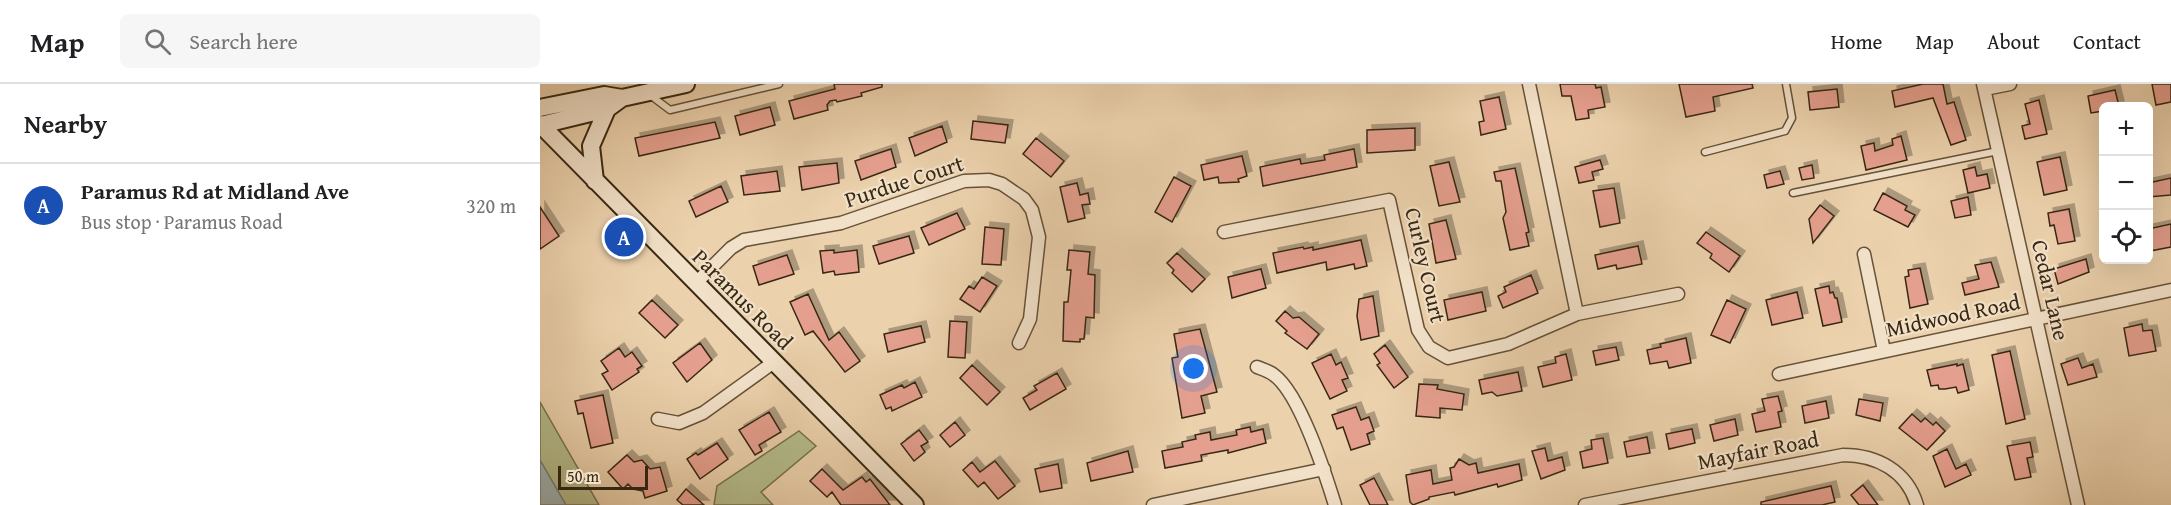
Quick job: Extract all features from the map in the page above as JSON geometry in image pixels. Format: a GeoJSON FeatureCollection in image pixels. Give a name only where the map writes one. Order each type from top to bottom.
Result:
{"type":"FeatureCollection","features":[{"type":"Feature","properties":{"kind":"main road"},"geometry":{"type":"LineString","coordinates":[[540,121],[604,95],[647,92],[667,86],[686,84]]}},
{"type":"Feature","properties":{"kind":"main road"},"geometry":{"type":"LineString","coordinates":[[595,180],[591,146],[607,110],[622,94]]}},
{"type":"Feature","properties":{"kind":"main road"},"geometry":{"type":"LineString","coordinates":[[540,121],[607,110]]}},
{"type":"Feature","properties":{"kind":"main road","name":"Paramus Road"},"geometry":{"type":"LineString","coordinates":[[540,121],[595,180],[915,505]]}},
{"type":"Feature","properties":{"kind":"street"},"geometry":{"type":"LineString","coordinates":[[1529,84],[1577,314],[1678,294]]}},
{"type":"Feature","properties":{"kind":"street"},"geometry":{"type":"LineString","coordinates":[[1984,87],[2010,84]]}},
{"type":"Feature","properties":{"kind":"street","name":"Cedar Lane"},"geometry":{"type":"LineString","coordinates":[[1984,87],[2078,505]]}},
{"type":"Feature","properties":{"kind":"street","name":"Purdue Court"},"geometry":{"type":"LineString","coordinates":[[696,283],[731,248],[744,240],[841,223],[964,181],[989,180],[1014,190],[1032,210],[1037,223],[1039,244],[1029,319],[1020,343]]}},
{"type":"Feature","properties":{"kind":"street","name":"Curley Court"},"geometry":{"type":"LineString","coordinates":[[1224,232],[1389,200],[1418,330],[1429,347],[1448,358],[1508,344],[1577,314]]}},
{"type":"Feature","properties":{"kind":"street"},"geometry":{"type":"LineString","coordinates":[[1864,254],[1884,351]]}},
{"type":"Feature","properties":{"kind":"street","name":"Midwood Road"},"geometry":{"type":"LineString","coordinates":[[1779,374],[2171,290]]}},
{"type":"Feature","properties":{"kind":"street"},"geometry":{"type":"LineString","coordinates":[[658,418],[679,423],[703,413],[774,362]]}},
{"type":"Feature","properties":{"kind":"street"},"geometry":{"type":"LineString","coordinates":[[1257,367],[1275,375],[1293,399],[1323,469],[1335,505]]}},
{"type":"Feature","properties":{"kind":"street","name":"Mayfair Road"},"geometry":{"type":"LineString","coordinates":[[1585,505],[1843,455],[1858,455],[1884,463],[1897,472],[1907,483],[1917,505]]}},
{"type":"Feature","properties":{"kind":"street"},"geometry":{"type":"LineString","coordinates":[[1153,505],[1323,469]]}},
{"type":"Feature","properties":{"kind":"lane"},"geometry":{"type":"LineString","coordinates":[[647,92],[670,110],[779,84]]}},
{"type":"Feature","properties":{"kind":"lane"},"geometry":{"type":"LineString","coordinates":[[1705,152],[1785,131],[1792,118],[1786,84]]}},
{"type":"Feature","properties":{"kind":"lane"},"geometry":{"type":"LineString","coordinates":[[1793,193],[1998,151]]}},
{"type":"Feature","properties":{"kind":"green space"},"geometry":{"type":"Polygon","coordinates":[[[540,402],[599,505],[540,505],[540,402]]]}},
{"type":"Feature","properties":{"kind":"green space"},"geometry":{"type":"Polygon","coordinates":[[[799,431],[816,446],[761,492],[773,505],[714,505],[717,486],[799,431]]]}},
{"type":"Feature","properties":{"kind":"shaded area"},"geometry":{"type":"Polygon","coordinates":[[[540,460],[566,505],[540,505],[540,460]]]}},
{"type":"Feature","properties":{"kind":"building"},"geometry":{"type":"Polygon","coordinates":[[[834,84],[882,84],[882,87],[861,93],[862,96],[837,102],[836,100],[830,101],[827,105],[828,110],[794,119],[789,101],[835,89],[834,84]]]}},
{"type":"Feature","properties":{"kind":"building"},"geometry":{"type":"Polygon","coordinates":[[[1560,84],[1595,84],[1596,88],[1601,87],[1605,107],[1588,110],[1589,118],[1576,120],[1571,96],[1562,96],[1560,84]]]}},
{"type":"Feature","properties":{"kind":"building"},"geometry":{"type":"Polygon","coordinates":[[[1679,84],[1752,84],[1753,88],[1713,97],[1715,111],[1686,117],[1679,84]]]}},
{"type":"Feature","properties":{"kind":"building"},"geometry":{"type":"Polygon","coordinates":[[[1923,84],[1943,84],[1947,104],[1954,102],[1966,140],[1951,145],[1933,98],[1895,107],[1892,91],[1923,84]]]}},
{"type":"Feature","properties":{"kind":"building"},"geometry":{"type":"Polygon","coordinates":[[[2152,84],[2171,84],[2171,102],[2156,105],[2152,84]]]}},
{"type":"Feature","properties":{"kind":"building"},"geometry":{"type":"Polygon","coordinates":[[[1837,89],[1839,107],[1810,110],[1808,92],[1837,89]]]}},
{"type":"Feature","properties":{"kind":"building"},"geometry":{"type":"Polygon","coordinates":[[[2115,90],[2118,102],[2099,102],[2099,112],[2091,113],[2088,96],[2115,90]]]}},
{"type":"Feature","properties":{"kind":"building"},"geometry":{"type":"Polygon","coordinates":[[[1499,97],[1506,129],[1481,135],[1479,122],[1484,121],[1480,101],[1499,97]]]}},
{"type":"Feature","properties":{"kind":"building"},"geometry":{"type":"Polygon","coordinates":[[[2039,100],[2047,134],[2025,139],[2022,126],[2030,124],[2025,104],[2039,100]]]}},
{"type":"Feature","properties":{"kind":"building"},"geometry":{"type":"Polygon","coordinates":[[[770,107],[775,125],[740,135],[735,116],[770,107]]]}},
{"type":"Feature","properties":{"kind":"building"},"geometry":{"type":"Polygon","coordinates":[[[973,121],[1008,125],[1005,143],[971,139],[973,121]]]}},
{"type":"Feature","properties":{"kind":"building"},"geometry":{"type":"Polygon","coordinates":[[[715,122],[720,138],[639,156],[635,138],[715,122]]]}},
{"type":"Feature","properties":{"kind":"building"},"geometry":{"type":"Polygon","coordinates":[[[942,126],[947,142],[915,156],[909,138],[942,126]]]}},
{"type":"Feature","properties":{"kind":"building"},"geometry":{"type":"Polygon","coordinates":[[[1415,128],[1415,150],[1367,153],[1367,130],[1415,128]]]}},
{"type":"Feature","properties":{"kind":"building"},"geometry":{"type":"Polygon","coordinates":[[[1901,136],[1907,160],[1866,170],[1861,146],[1874,143],[1875,151],[1893,145],[1892,139],[1901,136]]]}},
{"type":"Feature","properties":{"kind":"building"},"geometry":{"type":"Polygon","coordinates":[[[1036,138],[1064,161],[1051,177],[1023,154],[1036,138]]]}},
{"type":"Feature","properties":{"kind":"building"},"geometry":{"type":"Polygon","coordinates":[[[891,149],[896,167],[861,180],[855,161],[891,149]]]}},
{"type":"Feature","properties":{"kind":"building"},"geometry":{"type":"Polygon","coordinates":[[[1354,149],[1357,167],[1263,186],[1260,167],[1300,159],[1301,164],[1325,160],[1324,155],[1354,149]]]}},
{"type":"Feature","properties":{"kind":"building"},"geometry":{"type":"Polygon","coordinates":[[[1242,156],[1247,176],[1238,179],[1239,182],[1219,183],[1218,177],[1204,180],[1201,165],[1242,156]]]}},
{"type":"Feature","properties":{"kind":"building"},"geometry":{"type":"Polygon","coordinates":[[[2060,157],[2067,190],[2044,195],[2037,162],[2060,157]]]}},
{"type":"Feature","properties":{"kind":"building"},"geometry":{"type":"Polygon","coordinates":[[[1600,160],[1603,169],[1592,172],[1594,180],[1579,183],[1575,167],[1600,160]]]}},
{"type":"Feature","properties":{"kind":"building"},"geometry":{"type":"Polygon","coordinates":[[[1449,162],[1460,202],[1439,206],[1430,166],[1449,162]]]}},
{"type":"Feature","properties":{"kind":"building"},"geometry":{"type":"Polygon","coordinates":[[[837,163],[839,183],[802,190],[799,167],[837,163]]]}},
{"type":"Feature","properties":{"kind":"building"},"geometry":{"type":"Polygon","coordinates":[[[1812,165],[1814,178],[1802,180],[1799,168],[1812,165]]]}},
{"type":"Feature","properties":{"kind":"building"},"geometry":{"type":"Polygon","coordinates":[[[1975,167],[1977,176],[1987,174],[1990,188],[1968,193],[1963,170],[1975,167]]]}},
{"type":"Feature","properties":{"kind":"building"},"geometry":{"type":"Polygon","coordinates":[[[1515,168],[1529,232],[1526,233],[1529,246],[1510,250],[1503,218],[1506,212],[1501,181],[1496,181],[1494,172],[1515,168]]]}},
{"type":"Feature","properties":{"kind":"building"},"geometry":{"type":"Polygon","coordinates":[[[777,171],[780,191],[744,195],[741,176],[777,171]]]}},
{"type":"Feature","properties":{"kind":"building"},"geometry":{"type":"Polygon","coordinates":[[[1780,171],[1784,184],[1767,188],[1764,175],[1780,171]]]}},
{"type":"Feature","properties":{"kind":"building"},"geometry":{"type":"Polygon","coordinates":[[[1174,177],[1191,186],[1172,222],[1155,212],[1174,177]]]}},
{"type":"Feature","properties":{"kind":"building"},"geometry":{"type":"Polygon","coordinates":[[[2171,178],[2171,195],[2153,197],[2153,182],[2171,178]]]}},
{"type":"Feature","properties":{"kind":"building"},"geometry":{"type":"Polygon","coordinates":[[[1077,183],[1080,195],[1088,193],[1090,204],[1082,205],[1085,218],[1068,222],[1060,187],[1077,183]]]}},
{"type":"Feature","properties":{"kind":"building"},"geometry":{"type":"Polygon","coordinates":[[[721,186],[728,202],[696,217],[689,201],[721,186]]]}},
{"type":"Feature","properties":{"kind":"building"},"geometry":{"type":"Polygon","coordinates":[[[1614,188],[1620,223],[1600,227],[1593,191],[1614,188]]]}},
{"type":"Feature","properties":{"kind":"building"},"geometry":{"type":"Polygon","coordinates":[[[1883,193],[1907,206],[1905,210],[1915,215],[1908,227],[1874,210],[1883,193]]]}},
{"type":"Feature","properties":{"kind":"building"},"geometry":{"type":"Polygon","coordinates":[[[1968,197],[1971,215],[1955,218],[1951,201],[1968,197]]]}},
{"type":"Feature","properties":{"kind":"building"},"geometry":{"type":"Polygon","coordinates":[[[1820,205],[1834,216],[1813,243],[1809,219],[1820,205]]]}},
{"type":"Feature","properties":{"kind":"building"},"geometry":{"type":"Polygon","coordinates":[[[540,207],[559,236],[540,249],[540,207]]]}},
{"type":"Feature","properties":{"kind":"building"},"geometry":{"type":"Polygon","coordinates":[[[2069,209],[2075,241],[2058,244],[2054,225],[2050,226],[2048,213],[2069,209]]]}},
{"type":"Feature","properties":{"kind":"building"},"geometry":{"type":"Polygon","coordinates":[[[957,213],[965,229],[929,245],[921,228],[957,213]]]}},
{"type":"Feature","properties":{"kind":"building"},"geometry":{"type":"Polygon","coordinates":[[[1446,220],[1456,259],[1436,263],[1429,224],[1446,220]]]}},
{"type":"Feature","properties":{"kind":"building"},"geometry":{"type":"Polygon","coordinates":[[[2171,224],[2171,247],[2153,250],[2153,228],[2171,224]]]}},
{"type":"Feature","properties":{"kind":"building"},"geometry":{"type":"Polygon","coordinates":[[[985,227],[1004,229],[1001,265],[982,264],[985,227]]]}},
{"type":"Feature","properties":{"kind":"building"},"geometry":{"type":"Polygon","coordinates":[[[1706,232],[1740,256],[1729,272],[1710,258],[1712,254],[1697,243],[1706,232]]]}},
{"type":"Feature","properties":{"kind":"building"},"geometry":{"type":"Polygon","coordinates":[[[909,236],[914,253],[879,264],[873,246],[909,236]]]}},
{"type":"Feature","properties":{"kind":"building"},"geometry":{"type":"Polygon","coordinates":[[[1361,240],[1367,266],[1355,269],[1354,264],[1327,270],[1326,262],[1277,273],[1273,253],[1303,247],[1304,249],[1313,247],[1313,250],[1361,240]]]}},
{"type":"Feature","properties":{"kind":"building"},"geometry":{"type":"Polygon","coordinates":[[[1638,246],[1642,264],[1617,269],[1616,265],[1598,269],[1595,255],[1638,246]]]}},
{"type":"Feature","properties":{"kind":"building"},"geometry":{"type":"Polygon","coordinates":[[[834,250],[834,253],[857,250],[859,272],[835,275],[834,271],[823,273],[820,251],[834,250]]]}},
{"type":"Feature","properties":{"kind":"building"},"geometry":{"type":"Polygon","coordinates":[[[1069,250],[1090,252],[1088,274],[1095,275],[1094,318],[1086,317],[1084,339],[1080,339],[1080,342],[1063,341],[1064,302],[1068,302],[1071,270],[1067,270],[1069,250]]]}},
{"type":"Feature","properties":{"kind":"building"},"geometry":{"type":"Polygon","coordinates":[[[1177,253],[1205,279],[1192,292],[1172,273],[1174,270],[1167,263],[1177,253]]]}},
{"type":"Feature","properties":{"kind":"building"},"geometry":{"type":"Polygon","coordinates":[[[787,255],[794,274],[759,285],[753,266],[787,255]]]}},
{"type":"Feature","properties":{"kind":"building"},"geometry":{"type":"Polygon","coordinates":[[[2086,259],[2089,272],[2058,284],[2054,269],[2086,259]]]}},
{"type":"Feature","properties":{"kind":"building"},"geometry":{"type":"Polygon","coordinates":[[[1991,262],[1999,287],[1965,295],[1962,283],[1979,279],[1975,265],[1991,262]]]}},
{"type":"Feature","properties":{"kind":"building"},"geometry":{"type":"Polygon","coordinates":[[[1920,268],[1928,304],[1910,308],[1905,277],[1909,276],[1908,270],[1920,268]]]}},
{"type":"Feature","properties":{"kind":"building"},"geometry":{"type":"Polygon","coordinates":[[[1261,269],[1266,288],[1232,298],[1228,277],[1261,269]]]}},
{"type":"Feature","properties":{"kind":"building"},"geometry":{"type":"Polygon","coordinates":[[[1531,275],[1538,293],[1503,308],[1498,296],[1506,292],[1504,287],[1531,275]]]}},
{"type":"Feature","properties":{"kind":"building"},"geometry":{"type":"Polygon","coordinates":[[[982,277],[997,286],[980,312],[960,299],[969,286],[974,289],[982,277]]]}},
{"type":"Feature","properties":{"kind":"building"},"geometry":{"type":"Polygon","coordinates":[[[1829,286],[1830,293],[1833,292],[1837,298],[1842,322],[1823,326],[1815,289],[1829,286]]]}},
{"type":"Feature","properties":{"kind":"building"},"geometry":{"type":"Polygon","coordinates":[[[1482,292],[1486,311],[1448,320],[1444,300],[1482,292]]]}},
{"type":"Feature","properties":{"kind":"building"},"geometry":{"type":"Polygon","coordinates":[[[1797,292],[1803,318],[1772,325],[1766,300],[1797,292]]]}},
{"type":"Feature","properties":{"kind":"building"},"geometry":{"type":"Polygon","coordinates":[[[808,294],[829,340],[839,332],[860,361],[845,372],[813,331],[805,335],[790,302],[808,294]]]}},
{"type":"Feature","properties":{"kind":"building"},"geometry":{"type":"Polygon","coordinates":[[[1373,296],[1379,336],[1361,340],[1357,316],[1359,299],[1373,296]]]}},
{"type":"Feature","properties":{"kind":"building"},"geometry":{"type":"Polygon","coordinates":[[[652,300],[678,325],[665,338],[639,313],[652,300]]]}},
{"type":"Feature","properties":{"kind":"building"},"geometry":{"type":"Polygon","coordinates":[[[1727,300],[1746,309],[1730,343],[1711,335],[1727,300]]]}},
{"type":"Feature","properties":{"kind":"building"},"geometry":{"type":"Polygon","coordinates":[[[1285,311],[1293,318],[1299,317],[1319,334],[1307,349],[1285,333],[1287,331],[1276,321],[1285,311]]]}},
{"type":"Feature","properties":{"kind":"building"},"geometry":{"type":"Polygon","coordinates":[[[950,321],[967,322],[965,358],[948,357],[950,321]]]}},
{"type":"Feature","properties":{"kind":"building"},"geometry":{"type":"Polygon","coordinates":[[[2142,324],[2143,331],[2152,330],[2156,351],[2129,356],[2124,328],[2142,324]]]}},
{"type":"Feature","properties":{"kind":"building"},"geometry":{"type":"Polygon","coordinates":[[[921,326],[925,342],[888,352],[884,334],[921,326]]]}},
{"type":"Feature","properties":{"kind":"building"},"geometry":{"type":"Polygon","coordinates":[[[1200,329],[1217,392],[1201,396],[1205,413],[1182,418],[1172,358],[1178,357],[1174,334],[1200,329]]]}},
{"type":"Feature","properties":{"kind":"building"},"geometry":{"type":"Polygon","coordinates":[[[1686,338],[1691,363],[1669,368],[1667,361],[1650,364],[1647,350],[1661,347],[1660,344],[1686,338]]]}},
{"type":"Feature","properties":{"kind":"building"},"geometry":{"type":"Polygon","coordinates":[[[700,343],[712,360],[687,382],[673,363],[700,343]]]}},
{"type":"Feature","properties":{"kind":"building"},"geometry":{"type":"Polygon","coordinates":[[[1385,345],[1408,377],[1394,388],[1377,365],[1380,363],[1374,354],[1385,345]]]}},
{"type":"Feature","properties":{"kind":"building"},"geometry":{"type":"Polygon","coordinates":[[[1616,347],[1619,360],[1596,365],[1593,351],[1616,347]]]}},
{"type":"Feature","properties":{"kind":"building"},"geometry":{"type":"Polygon","coordinates":[[[619,348],[625,357],[632,352],[642,366],[637,369],[639,372],[612,390],[602,374],[608,371],[601,361],[619,348]]]}},
{"type":"Feature","properties":{"kind":"building"},"geometry":{"type":"Polygon","coordinates":[[[2010,351],[2025,419],[2006,424],[1992,355],[2010,351]]]}},
{"type":"Feature","properties":{"kind":"building"},"geometry":{"type":"Polygon","coordinates":[[[1331,354],[1336,365],[1341,362],[1348,378],[1342,380],[1347,391],[1330,399],[1312,363],[1331,354]]]}},
{"type":"Feature","properties":{"kind":"building"},"geometry":{"type":"Polygon","coordinates":[[[1566,354],[1572,380],[1543,387],[1538,367],[1556,363],[1555,357],[1566,354]]]}},
{"type":"Feature","properties":{"kind":"building"},"geometry":{"type":"Polygon","coordinates":[[[2078,358],[2082,368],[2093,364],[2097,377],[2068,385],[2061,364],[2078,358]]]}},
{"type":"Feature","properties":{"kind":"building"},"geometry":{"type":"Polygon","coordinates":[[[1957,364],[1957,366],[1963,364],[1969,390],[1958,393],[1956,387],[1939,389],[1938,385],[1931,386],[1927,370],[1957,364]]]}},
{"type":"Feature","properties":{"kind":"building"},"geometry":{"type":"Polygon","coordinates":[[[972,365],[1000,392],[987,405],[960,378],[972,365]]]}},
{"type":"Feature","properties":{"kind":"building"},"geometry":{"type":"Polygon","coordinates":[[[1518,372],[1522,391],[1497,396],[1492,392],[1482,394],[1479,380],[1518,372]]]}},
{"type":"Feature","properties":{"kind":"building"},"geometry":{"type":"Polygon","coordinates":[[[1057,373],[1066,389],[1030,410],[1023,398],[1037,390],[1034,386],[1057,373]]]}},
{"type":"Feature","properties":{"kind":"building"},"geometry":{"type":"Polygon","coordinates":[[[915,382],[922,397],[892,411],[891,407],[886,409],[880,395],[915,382]]]}},
{"type":"Feature","properties":{"kind":"building"},"geometry":{"type":"Polygon","coordinates":[[[1419,384],[1438,385],[1437,389],[1464,394],[1462,410],[1440,408],[1440,418],[1416,416],[1419,384]]]}},
{"type":"Feature","properties":{"kind":"building"},"geometry":{"type":"Polygon","coordinates":[[[603,395],[613,443],[591,448],[583,413],[578,414],[575,401],[603,395]]]}},
{"type":"Feature","properties":{"kind":"building"},"geometry":{"type":"Polygon","coordinates":[[[1778,396],[1782,411],[1778,412],[1781,427],[1756,432],[1752,414],[1765,411],[1762,399],[1778,396]]]}},
{"type":"Feature","properties":{"kind":"building"},"geometry":{"type":"Polygon","coordinates":[[[1859,399],[1883,403],[1880,421],[1856,415],[1859,399]]]}},
{"type":"Feature","properties":{"kind":"building"},"geometry":{"type":"Polygon","coordinates":[[[1826,401],[1829,418],[1805,423],[1802,406],[1826,401]]]}},
{"type":"Feature","properties":{"kind":"building"},"geometry":{"type":"Polygon","coordinates":[[[1356,407],[1361,420],[1369,417],[1374,431],[1367,434],[1370,444],[1351,450],[1343,427],[1337,429],[1332,415],[1356,407]]]}},
{"type":"Feature","properties":{"kind":"building"},"geometry":{"type":"Polygon","coordinates":[[[769,412],[781,432],[759,445],[762,451],[755,455],[739,430],[769,412]]]}},
{"type":"Feature","properties":{"kind":"building"},"geometry":{"type":"Polygon","coordinates":[[[1912,414],[1921,422],[1925,418],[1933,425],[1936,422],[1945,431],[1927,450],[1899,428],[1912,414]]]}},
{"type":"Feature","properties":{"kind":"building"},"geometry":{"type":"Polygon","coordinates":[[[1735,419],[1738,435],[1714,441],[1710,425],[1735,419]]]}},
{"type":"Feature","properties":{"kind":"building"},"geometry":{"type":"Polygon","coordinates":[[[955,422],[965,435],[950,447],[940,435],[955,422]]]}},
{"type":"Feature","properties":{"kind":"building"},"geometry":{"type":"Polygon","coordinates":[[[1250,427],[1251,432],[1263,429],[1266,443],[1228,453],[1228,450],[1201,455],[1202,461],[1165,468],[1162,451],[1183,447],[1182,442],[1196,439],[1195,435],[1210,432],[1211,440],[1237,435],[1236,430],[1250,427]]]}},
{"type":"Feature","properties":{"kind":"building"},"geometry":{"type":"Polygon","coordinates":[[[1692,429],[1695,443],[1669,449],[1666,434],[1692,429]]]}},
{"type":"Feature","properties":{"kind":"building"},"geometry":{"type":"Polygon","coordinates":[[[919,430],[928,442],[921,446],[925,452],[914,461],[901,444],[919,430]]]}},
{"type":"Feature","properties":{"kind":"building"},"geometry":{"type":"Polygon","coordinates":[[[1647,437],[1650,453],[1627,457],[1624,442],[1647,437]]]}},
{"type":"Feature","properties":{"kind":"building"},"geometry":{"type":"Polygon","coordinates":[[[1603,438],[1608,463],[1583,468],[1580,452],[1592,449],[1591,440],[1603,438]]]}},
{"type":"Feature","properties":{"kind":"building"},"geometry":{"type":"Polygon","coordinates":[[[2030,442],[2033,457],[2027,458],[2031,477],[2015,480],[2007,446],[2030,442]]]}},
{"type":"Feature","properties":{"kind":"building"},"geometry":{"type":"Polygon","coordinates":[[[717,443],[728,459],[700,479],[687,459],[717,443]]]}},
{"type":"Feature","properties":{"kind":"building"},"geometry":{"type":"Polygon","coordinates":[[[1545,448],[1548,461],[1562,457],[1565,470],[1541,479],[1532,451],[1545,448]]]}},
{"type":"Feature","properties":{"kind":"building"},"geometry":{"type":"Polygon","coordinates":[[[1947,449],[1956,469],[1966,464],[1971,475],[1945,487],[1933,456],[1947,449]]]}},
{"type":"Feature","properties":{"kind":"building"},"geometry":{"type":"Polygon","coordinates":[[[1128,451],[1133,472],[1091,481],[1087,463],[1128,451]]]}},
{"type":"Feature","properties":{"kind":"building"},"geometry":{"type":"Polygon","coordinates":[[[627,455],[634,462],[642,460],[650,469],[660,467],[667,491],[645,498],[643,491],[633,489],[628,484],[623,489],[608,472],[627,455]]]}},
{"type":"Feature","properties":{"kind":"building"},"geometry":{"type":"Polygon","coordinates":[[[1459,459],[1469,465],[1476,463],[1478,473],[1519,464],[1522,480],[1455,495],[1454,492],[1429,497],[1413,505],[1410,502],[1406,475],[1431,470],[1433,484],[1452,480],[1450,468],[1454,467],[1459,459]]]}},
{"type":"Feature","properties":{"kind":"building"},"geometry":{"type":"Polygon","coordinates":[[[995,461],[1015,486],[998,499],[984,482],[978,487],[963,470],[972,462],[980,472],[995,461]]]}},
{"type":"Feature","properties":{"kind":"building"},"geometry":{"type":"Polygon","coordinates":[[[1058,464],[1062,488],[1040,492],[1035,469],[1058,464]]]}},
{"type":"Feature","properties":{"kind":"building"},"geometry":{"type":"Polygon","coordinates":[[[822,469],[843,490],[862,477],[866,482],[870,479],[890,505],[841,505],[832,492],[827,497],[810,481],[822,469]]]}},
{"type":"Feature","properties":{"kind":"building"},"geometry":{"type":"Polygon","coordinates":[[[1374,478],[1388,505],[1370,505],[1360,485],[1374,478]]]}},
{"type":"Feature","properties":{"kind":"building"},"geometry":{"type":"Polygon","coordinates":[[[1863,485],[1878,505],[1859,505],[1851,495],[1863,485]]]}},
{"type":"Feature","properties":{"kind":"building"},"geometry":{"type":"Polygon","coordinates":[[[1831,486],[1835,502],[1822,505],[1761,505],[1761,502],[1831,486]]]}},
{"type":"Feature","properties":{"kind":"building"},"geometry":{"type":"Polygon","coordinates":[[[686,489],[704,505],[683,505],[677,500],[686,489]]]}},
{"type":"Feature","properties":{"kind":"place","name":"Paramus Rd at Midland Ave"},"geometry":{"type":"Point","coordinates":[624,237]}}]}
